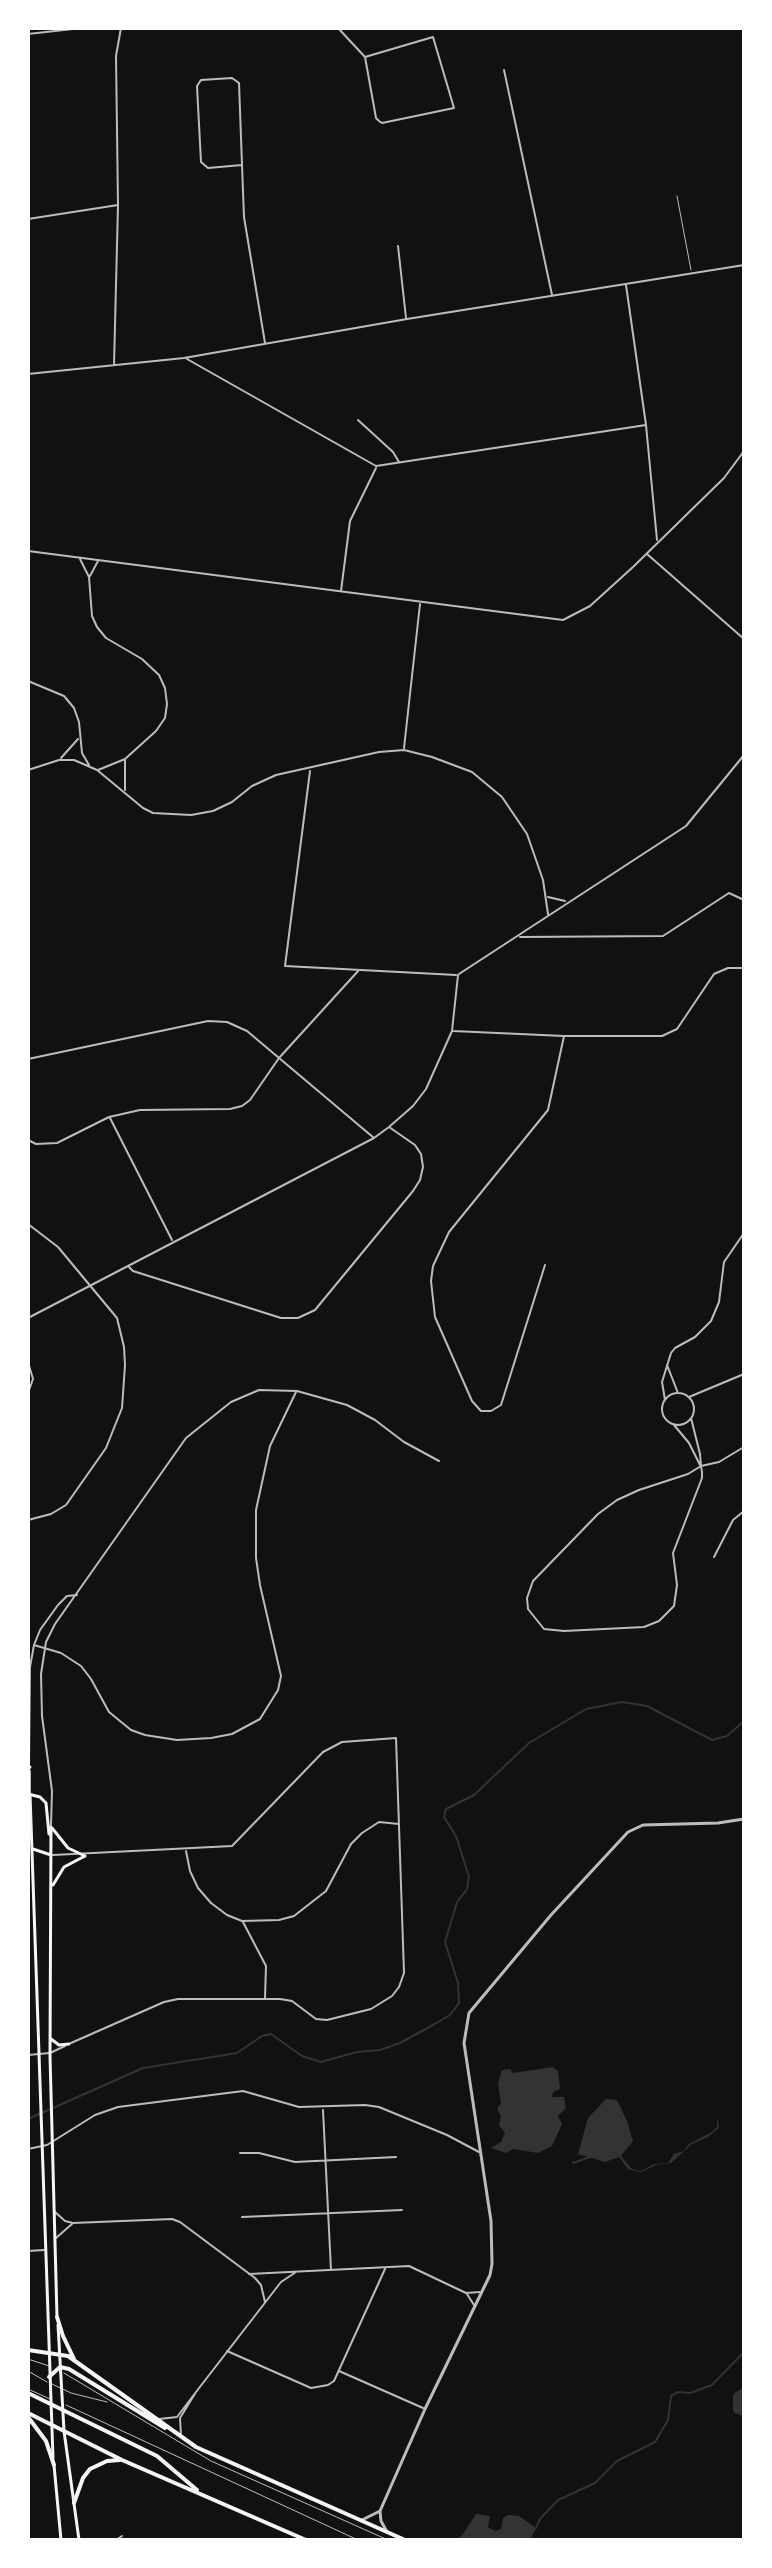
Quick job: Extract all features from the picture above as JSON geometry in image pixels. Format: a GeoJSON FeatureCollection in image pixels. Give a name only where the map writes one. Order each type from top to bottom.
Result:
{"type":"FeatureCollection","features":[{"type":"Feature","properties":{"kind":"main road"},"geometry":{"type":"LineString","coordinates":[[51,1838],[47,1831],[46,1803],[40,1797],[29,1794],[48,2366],[61,2540]]}},
{"type":"Feature","properties":{"kind":"main road"},"geometry":{"type":"LineString","coordinates":[[28,1822],[31,1830]]}},
{"type":"Feature","properties":{"kind":"main road"},"geometry":{"type":"LineString","coordinates":[[51,1827],[50,2086],[59,2369],[79,2540]]}},
{"type":"Feature","properties":{"kind":"main road"},"geometry":{"type":"LineString","coordinates":[[51,1827],[68,1848],[85,1856]]}},
{"type":"Feature","properties":{"kind":"main road"},"geometry":{"type":"LineString","coordinates":[[33,1849],[51,1855]]}},
{"type":"Feature","properties":{"kind":"main road"},"geometry":{"type":"LineString","coordinates":[[51,1892],[54,1880],[64,1867],[85,1856]]}},
{"type":"Feature","properties":{"kind":"main road"},"geometry":{"type":"LineString","coordinates":[[50,2036],[56,2044],[69,2044]]}},
{"type":"Feature","properties":{"kind":"main road"},"geometry":{"type":"LineString","coordinates":[[57,2317],[64,2341],[76,2361]]}},
{"type":"Feature","properties":{"kind":"main road"},"geometry":{"type":"LineString","coordinates":[[28,2350],[59,2353],[76,2361],[181,2438],[226,2462],[405,2540]]}},
{"type":"Feature","properties":{"kind":"main road"},"geometry":{"type":"LineString","coordinates":[[49,2380],[59,2369],[69,2369],[155,2424],[171,2430]]}},
{"type":"Feature","properties":{"kind":"main road"},"geometry":{"type":"LineString","coordinates":[[28,2391],[157,2456],[201,2495]]}},
{"type":"Feature","properties":{"kind":"main road"},"geometry":{"type":"LineString","coordinates":[[28,2415],[51,2423],[122,2460],[306,2540]]}},
{"type":"Feature","properties":{"kind":"main road"},"geometry":{"type":"LineString","coordinates":[[28,2415],[46,2441],[54,2465]]}},
{"type":"Feature","properties":{"kind":"main road"},"geometry":{"type":"LineString","coordinates":[[74,2503],[78,2488],[90,2469],[107,2461],[122,2460]]}},
{"type":"Feature","properties":{"kind":"street"},"geometry":{"type":"LineString","coordinates":[[28,34],[82,28]]}},
{"type":"Feature","properties":{"kind":"street"},"geometry":{"type":"LineString","coordinates":[[114,366],[118,205],[116,56],[121,28]]}},
{"type":"Feature","properties":{"kind":"street"},"geometry":{"type":"LineString","coordinates":[[338,28],[365,57],[379,121],[382,123],[454,108],[433,37],[365,57]]}},
{"type":"Feature","properties":{"kind":"street"},"geometry":{"type":"LineString","coordinates":[[504,70],[552,295]]}},
{"type":"Feature","properties":{"kind":"street"},"geometry":{"type":"LineString","coordinates":[[242,165],[208,168],[201,162],[198,82],[201,80],[237,80],[242,165],[244,217],[265,343]]}},
{"type":"Feature","properties":{"kind":"street"},"geometry":{"type":"LineString","coordinates":[[28,219],[118,205]]}},
{"type":"Feature","properties":{"kind":"street"},"geometry":{"type":"LineString","coordinates":[[398,246],[407,319]]}},
{"type":"Feature","properties":{"kind":"street"},"geometry":{"type":"LineString","coordinates":[[28,374],[184,358],[744,265]]}},
{"type":"Feature","properties":{"kind":"street"},"geometry":{"type":"LineString","coordinates":[[626,285],[646,425],[657,541]]}},
{"type":"Feature","properties":{"kind":"street"},"geometry":{"type":"LineString","coordinates":[[184,358],[376,466],[646,425]]}},
{"type":"Feature","properties":{"kind":"street"},"geometry":{"type":"LineString","coordinates":[[358,420],[393,452],[399,463]]}},
{"type":"Feature","properties":{"kind":"street"},"geometry":{"type":"LineString","coordinates":[[28,551],[563,620],[590,606],[646,554],[724,478],[744,451]]}},
{"type":"Feature","properties":{"kind":"street"},"geometry":{"type":"LineString","coordinates":[[341,591],[350,521],[376,466]]}},
{"type":"Feature","properties":{"kind":"street"},"geometry":{"type":"LineString","coordinates":[[646,554],[744,639]]}},
{"type":"Feature","properties":{"kind":"street"},"geometry":{"type":"LineString","coordinates":[[80,558],[89,577],[92,616],[97,627],[106,638],[142,659],[159,675],[165,688],[165,718],[156,731],[125,759],[97,770]]}},
{"type":"Feature","properties":{"kind":"street"},"geometry":{"type":"LineString","coordinates":[[89,577],[98,561]]}},
{"type":"Feature","properties":{"kind":"street"},"geometry":{"type":"LineString","coordinates":[[404,750],[420,601]]}},
{"type":"Feature","properties":{"kind":"street"},"geometry":{"type":"LineString","coordinates":[[28,681],[64,696],[74,708],[79,722],[82,753],[89,765]]}},
{"type":"Feature","properties":{"kind":"street"},"geometry":{"type":"LineString","coordinates":[[59,760],[79,738]]}},
{"type":"Feature","properties":{"kind":"street"},"geometry":{"type":"LineString","coordinates":[[28,770],[59,760],[89,765],[153,813],[191,815],[213,811],[276,775],[379,752],[404,750],[472,772],[502,797],[527,834],[547,897],[548,914]]}},
{"type":"Feature","properties":{"kind":"street"},"geometry":{"type":"LineString","coordinates":[[310,769],[285,966],[458,975],[686,826],[744,755]]}},
{"type":"Feature","properties":{"kind":"street"},"geometry":{"type":"LineString","coordinates":[[125,759],[125,793]]}},
{"type":"Feature","properties":{"kind":"street"},"geometry":{"type":"LineString","coordinates":[[518,937],[663,936],[729,893],[744,900]]}},
{"type":"Feature","properties":{"kind":"street"},"geometry":{"type":"LineString","coordinates":[[547,897],[568,901]]}},
{"type":"Feature","properties":{"kind":"street"},"geometry":{"type":"LineString","coordinates":[[452,1031],[564,1036],[670,1034],[677,1029],[714,974],[728,968],[744,968]]}},
{"type":"Feature","properties":{"kind":"street"},"geometry":{"type":"LineString","coordinates":[[28,1140],[36,1144],[57,1143],[109,1117],[140,1110],[230,1109],[242,1106],[250,1100],[279,1058],[359,970]]}},
{"type":"Feature","properties":{"kind":"street"},"geometry":{"type":"LineString","coordinates":[[28,1318],[172,1240],[374,1138],[389,1127],[413,1106],[426,1089],[452,1031],[458,975]]}},
{"type":"Feature","properties":{"kind":"street"},"geometry":{"type":"LineString","coordinates":[[28,1059],[208,1021],[227,1022],[247,1031],[374,1138]]}},
{"type":"Feature","properties":{"kind":"street"},"geometry":{"type":"LineString","coordinates":[[545,1265],[501,1405],[491,1411],[481,1411],[472,1401],[435,1317],[431,1281],[433,1266],[449,1232],[548,1110],[564,1036]]}},
{"type":"Feature","properties":{"kind":"street"},"geometry":{"type":"LineString","coordinates":[[109,1117],[172,1240]]}},
{"type":"Feature","properties":{"kind":"street"},"geometry":{"type":"LineString","coordinates":[[127,1265],[133,1271],[281,1318],[298,1318],[315,1310],[420,1180],[423,1167],[421,1154],[415,1145],[389,1127]]}},
{"type":"Feature","properties":{"kind":"street"},"geometry":{"type":"LineString","coordinates":[[28,1224],[58,1247],[117,1318],[125,1365],[122,1408],[106,1448],[66,1505],[51,1514],[28,1520]]}},
{"type":"Feature","properties":{"kind":"street"},"geometry":{"type":"LineString","coordinates":[[701,1466],[689,1443],[663,1414],[665,1400],[662,1382],[675,1348],[695,1337],[711,1321],[719,1302],[724,1262],[744,1233]]}},
{"type":"Feature","properties":{"kind":"street"},"geometry":{"type":"LineString","coordinates":[[28,1362],[33,1379],[28,1393]]}},
{"type":"Feature","properties":{"kind":"street"},"geometry":{"type":"LineString","coordinates":[[667,1363],[679,1394]]}},
{"type":"Feature","properties":{"kind":"street"},"geometry":{"type":"LineString","coordinates":[[688,1398],[744,1374]]}},
{"type":"Feature","properties":{"kind":"street"},"geometry":{"type":"LineString","coordinates":[[51,1827],[52,1791],[42,1716],[44,1648],[55,1624],[186,1438],[231,1402],[259,1390],[297,1391],[347,1405],[439,1461]]}},
{"type":"Feature","properties":{"kind":"street"},"geometry":{"type":"LineString","coordinates":[[34,1645],[61,1653],[81,1666],[109,1712],[131,1730],[145,1735],[177,1740],[211,1738],[232,1734],[260,1719],[271,1705],[281,1676],[260,1585],[256,1558],[256,1510],[270,1446],[297,1391]]}},
{"type":"Feature","properties":{"kind":"street"},"geometry":{"type":"LineString","coordinates":[[665,1400],[679,1394],[688,1398],[693,1408],[691,1418],[701,1466],[700,1486],[673,1553],[674,1606],[665,1616],[644,1627],[544,1629],[528,1609],[527,1598],[533,1581],[598,1514],[617,1500],[688,1474],[701,1466],[719,1462],[744,1447]]}},
{"type":"Feature","properties":{"kind":"street"},"geometry":{"type":"LineString","coordinates":[[674,1425],[683,1424],[691,1418]]}},
{"type":"Feature","properties":{"kind":"street"},"geometry":{"type":"LineString","coordinates":[[714,1557],[733,1520],[744,1511]]}},
{"type":"Feature","properties":{"kind":"street"},"geometry":{"type":"LineString","coordinates":[[29,1794],[30,1667],[34,1645],[40,1630],[58,1605],[67,1596],[77,1595]]}},
{"type":"Feature","properties":{"kind":"street"},"geometry":{"type":"LineString","coordinates":[[28,2055],[50,2053],[164,2002],[178,1999],[292,2001],[308,2015],[327,2020],[371,2009],[392,1996],[404,1973],[396,1738],[352,1740],[336,1744],[323,1752],[232,1846],[85,1856],[51,1855]]}},
{"type":"Feature","properties":{"kind":"street"},"geometry":{"type":"LineString","coordinates":[[388,2532],[381,2521],[380,2511],[490,2275],[493,2248],[491,2221],[464,2043],[467,2019],[472,2008],[551,1915],[628,1832],[643,1825],[718,1823],[744,1819]]}},
{"type":"Feature","properties":{"kind":"street"},"geometry":{"type":"LineString","coordinates":[[185,1850],[198,1888],[227,1915],[242,1921],[279,1920],[294,1916],[326,1891],[351,1844],[362,1833],[379,1822],[399,1824]]}},
{"type":"Feature","properties":{"kind":"street"},"geometry":{"type":"LineString","coordinates":[[242,1921],[266,1966],[265,1999]]}},
{"type":"Feature","properties":{"kind":"street"},"geometry":{"type":"LineString","coordinates":[[28,2149],[52,2142],[95,2115],[118,2107],[234,2091],[257,2094],[299,2107],[379,2107],[480,2152]]}},
{"type":"Feature","properties":{"kind":"street"},"geometry":{"type":"LineString","coordinates":[[323,2108],[331,2270]]}},
{"type":"Feature","properties":{"kind":"street"},"geometry":{"type":"LineString","coordinates":[[240,2153],[259,2153],[295,2162],[396,2157]]}},
{"type":"Feature","properties":{"kind":"street"},"geometry":{"type":"LineString","coordinates":[[242,2217],[402,2210]]}},
{"type":"Feature","properties":{"kind":"street"},"geometry":{"type":"LineString","coordinates":[[54,2211],[65,2221],[73,2223],[172,2219],[180,2222],[261,2285],[265,2302]]}},
{"type":"Feature","properties":{"kind":"street"},"geometry":{"type":"LineString","coordinates":[[55,2240],[73,2223]]}},
{"type":"Feature","properties":{"kind":"street"},"geometry":{"type":"LineString","coordinates":[[28,2251],[44,2250]]}},
{"type":"Feature","properties":{"kind":"street"},"geometry":{"type":"LineString","coordinates":[[247,2274],[409,2266],[466,2293],[482,2291]]}},
{"type":"Feature","properties":{"kind":"street"},"geometry":{"type":"LineString","coordinates":[[227,2351],[311,2388],[334,2381],[386,2267]]}},
{"type":"Feature","properties":{"kind":"street"},"geometry":{"type":"LineString","coordinates":[[181,2438],[180,2418],[196,2392],[281,2282],[297,2272]]}},
{"type":"Feature","properties":{"kind":"street"},"geometry":{"type":"LineString","coordinates":[[466,2293],[474,2308]]}},
{"type":"Feature","properties":{"kind":"street"},"geometry":{"type":"LineString","coordinates":[[339,2371],[425,2409]]}},
{"type":"Feature","properties":{"kind":"street"},"geometry":{"type":"LineString","coordinates":[[158,2419],[177,2417],[192,2393],[196,2392]]}},
{"type":"Feature","properties":{"kind":"street"},"geometry":{"type":"LineString","coordinates":[[359,2520],[380,2511]]}},
{"type":"Feature","properties":{"kind":"street"},"geometry":{"type":"LineString","coordinates":[[116,2540],[122,2536]]}},
{"type":"Feature","properties":{"kind":"lane"},"geometry":{"type":"LineString","coordinates":[[677,196],[692,273]]}},
{"type":"Feature","properties":{"kind":"lane"},"geometry":{"type":"LineString","coordinates":[[28,2359],[59,2369],[110,2403],[211,2461],[388,2540]]}},
{"type":"Feature","properties":{"kind":"lane"},"geometry":{"type":"LineString","coordinates":[[28,2371],[61,2389],[110,2403]]}},
{"type":"Feature","properties":{"kind":"lane"},"geometry":{"type":"LineString","coordinates":[[50,2401],[62,2403],[358,2540]]}},
{"type":"Feature","properties":{"kind":"shaded area"},"geometry":{"type":"Polygon","coordinates":[[[553,2067],[558,2071],[560,2089],[553,2092],[552,2097],[564,2097],[566,2108],[558,2116],[562,2124],[552,2146],[538,2153],[513,2149],[506,2153],[491,2148],[501,2142],[505,2133],[499,2125],[501,2116],[497,2109],[501,2103],[498,2084],[502,2070],[510,2069],[513,2073],[553,2067]]]}},
{"type":"Feature","properties":{"kind":"shaded area"},"geometry":{"type":"Polygon","coordinates":[[[606,2099],[617,2100],[627,2121],[633,2141],[621,2156],[632,2169],[641,2171],[654,2164],[668,2163],[674,2154],[684,2151],[689,2144],[712,2132],[717,2127],[717,2116],[719,2128],[692,2144],[671,2163],[641,2172],[635,2171],[628,2169],[619,2157],[605,2162],[578,2154],[588,2118],[606,2099]]]}},
{"type":"Feature","properties":{"kind":"shaded area"},"geometry":{"type":"Polygon","coordinates":[[[476,2514],[490,2516],[488,2527],[495,2531],[501,2529],[503,2518],[508,2515],[519,2516],[536,2528],[530,2540],[456,2540],[476,2514]]]}},
{"type":"Feature","properties":{"kind":"waterway"},"geometry":{"type":"LineString","coordinates":[[28,2119],[143,2068],[237,2053],[262,2036],[271,2034],[302,2056],[321,2062],[357,2052],[380,2050],[433,2025],[450,2015],[459,2003],[458,1983],[445,1942],[457,1902],[467,1889],[469,1877],[456,1836],[444,1817],[446,1809],[474,1795],[529,1743],[586,1709],[622,1702],[647,1706],[712,1740],[727,1736],[744,1721]]}},
{"type":"Feature","properties":{"kind":"waterway"},"geometry":{"type":"LineString","coordinates":[[573,2163],[590,2157]]}},
{"type":"Feature","properties":{"kind":"waterway"},"geometry":{"type":"LineString","coordinates":[[536,2528],[540,2519],[558,2500],[595,2483],[617,2461],[655,2442],[668,2420],[671,2396],[712,2385],[744,2352]]}},
{"type":"Feature","properties":{"kind":"waterway"},"geometry":{"type":"LineString","coordinates":[[744,2393],[738,2397],[738,2409],[744,2411]]}}]}
